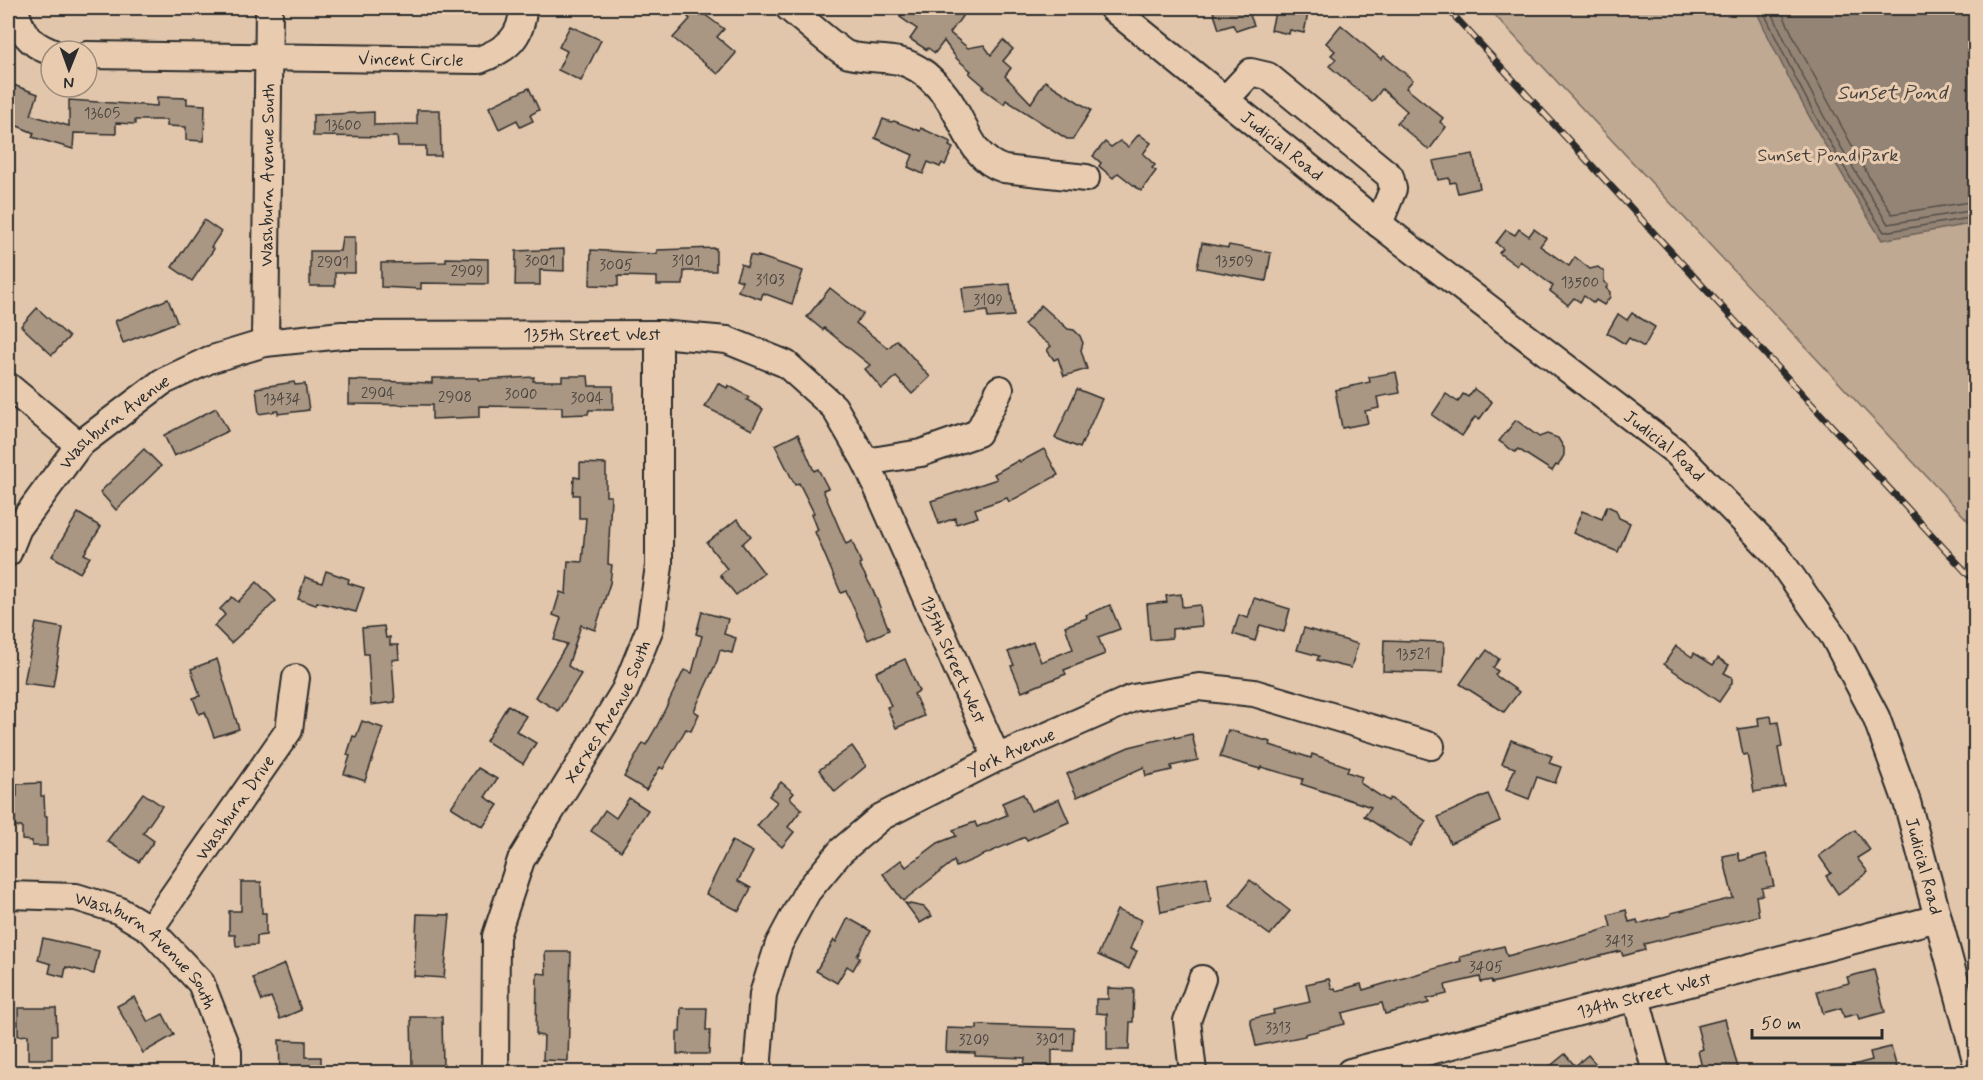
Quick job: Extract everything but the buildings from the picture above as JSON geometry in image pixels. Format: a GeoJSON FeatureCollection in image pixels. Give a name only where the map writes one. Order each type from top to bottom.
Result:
{"type":"FeatureCollection","features":[{"type":"Feature","properties":{"kind":"street"},"geometry":{"type":"LineString","coordinates":[[15,8],[20,28],[35,46],[39,48]]}},
{"type":"Feature","properties":{"kind":"street","name":"Washburn Avenue South"},"geometry":{"type":"LineString","coordinates":[[265,343],[269,8]]}},
{"type":"Feature","properties":{"kind":"street","name":"Vincent Circle"},"geometry":{"type":"LineString","coordinates":[[99,55],[479,60],[500,53],[515,38],[523,8]]}},
{"type":"Feature","properties":{"kind":"street"},"geometry":{"type":"LineString","coordinates":[[789,8],[847,55],[897,59],[923,73],[946,96],[970,141],[984,159],[992,165],[1004,169],[1086,178]]}},
{"type":"Feature","properties":{"kind":"street","name":"Judicial Road"},"geometry":{"type":"LineString","coordinates":[[1112,8],[1379,224],[1676,452],[1775,553],[1834,637],[1876,717],[1907,802],[1976,1060]]}},
{"type":"Feature","properties":{"kind":"street"},"geometry":{"type":"LineString","coordinates":[[1226,99],[1251,72],[1268,76],[1390,176],[1393,189],[1379,224]]}},
{"type":"Feature","properties":{"kind":"street","name":"135th Street West"},"geometry":{"type":"LineString","coordinates":[[265,343],[342,335],[659,334],[727,340],[786,364],[834,407],[866,462],[997,759]]}},
{"type":"Feature","properties":{"kind":"street","name":"Xerxes Avenue South"},"geometry":{"type":"LineString","coordinates":[[495,1072],[496,936],[521,860],[625,690],[650,628],[659,566],[659,334]]}},
{"type":"Feature","properties":{"kind":"street","name":"Washburn Avenue"},"geometry":{"type":"LineString","coordinates":[[8,553],[18,528],[79,445],[162,382],[209,360],[265,343]]}},
{"type":"Feature","properties":{"kind":"street"},"geometry":{"type":"LineString","coordinates":[[8,386],[79,445]]}},
{"type":"Feature","properties":{"kind":"street"},"geometry":{"type":"LineString","coordinates":[[866,462],[921,453],[978,433],[1000,389]]}},
{"type":"Feature","properties":{"kind":"street","name":"Washburn Drive"},"geometry":{"type":"LineString","coordinates":[[150,929],[289,730],[296,678]]}},
{"type":"Feature","properties":{"kind":"street","name":"York Avenue"},"geometry":{"type":"LineString","coordinates":[[757,1072],[763,994],[779,944],[807,892],[841,851],[881,816],[997,759],[1133,698],[1199,687],[1254,693],[1431,746]]}},
{"type":"Feature","properties":{"kind":"street","name":"Washburn Avenue South"},"geometry":{"type":"LineString","coordinates":[[8,895],[76,897],[118,910],[150,929],[201,983],[228,1052],[228,1072]]}},
{"type":"Feature","properties":{"kind":"street","name":"134th Street West"},"geometry":{"type":"LineString","coordinates":[[1350,1072],[1938,918]]}},
{"type":"Feature","properties":{"kind":"street"},"geometry":{"type":"LineString","coordinates":[[1193,1072],[1187,1021],[1202,980]]}},
{"type":"Feature","properties":{"kind":"street"},"geometry":{"type":"LineString","coordinates":[[1636,998],[1656,1072]]}},
{"type":"Feature","properties":{"kind":"green space","name":"Sunset Pond Park"},"geometry":{"type":"Polygon","coordinates":[[[1488,8],[1975,8],[1975,528],[1488,8]]]}},
{"type":"Feature","properties":{"kind":"water","name":"Sunset Pond"},"geometry":{"type":"Polygon","coordinates":[[[1755,8],[1975,8],[1975,223],[1882,240],[1814,126],[1755,8]]]}},
{"type":"Feature","properties":{"kind":"railway"},"geometry":{"type":"LineString","coordinates":[[1447,8],[1976,583]]}}]}
